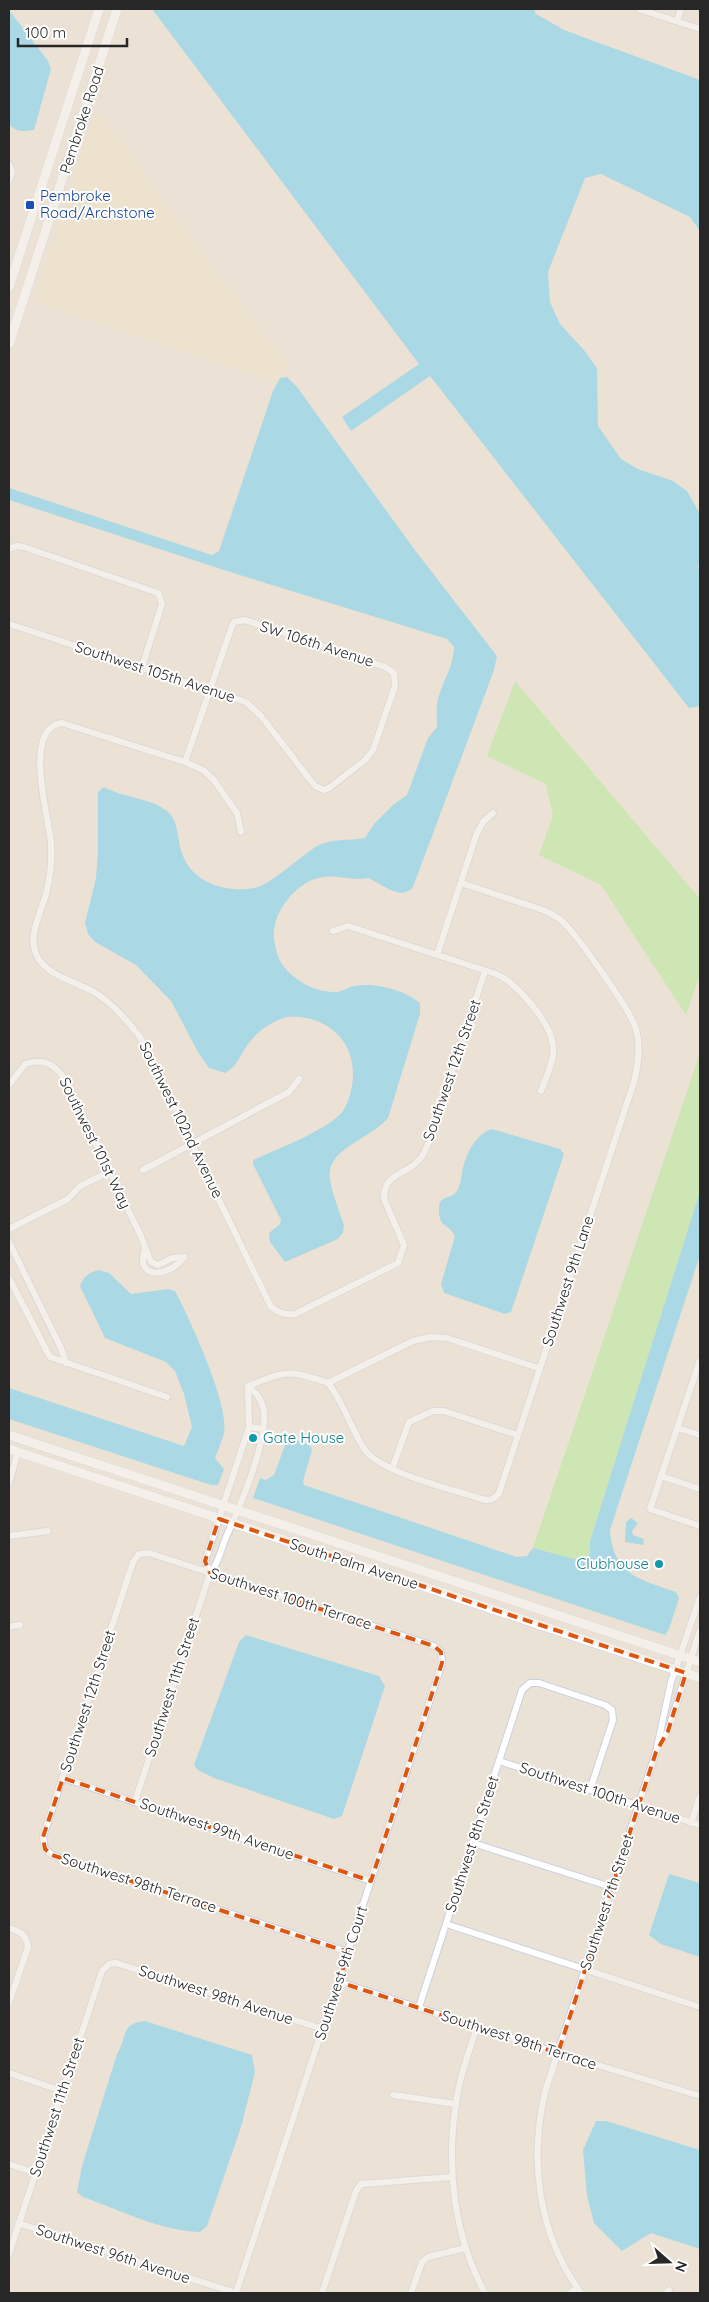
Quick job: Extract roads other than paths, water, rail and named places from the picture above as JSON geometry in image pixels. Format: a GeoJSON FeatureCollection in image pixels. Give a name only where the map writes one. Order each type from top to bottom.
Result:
{"type":"FeatureCollection","features":[{"type":"Feature","properties":{"kind":"main road","name":"Pembroke Road"},"geometry":{"type":"LineString","coordinates":[[9,287],[99,9]]}},
{"type":"Feature","properties":{"kind":"main road","name":"Pembroke Road"},"geometry":{"type":"LineString","coordinates":[[9,344],[117,9]]}},
{"type":"Feature","properties":{"kind":"main road"},"geometry":{"type":"LineString","coordinates":[[73,90],[89,96]]}},
{"type":"Feature","properties":{"kind":"main road","name":"South Palm Avenue"},"geometry":{"type":"LineString","coordinates":[[9,1435],[696,1661]]}},
{"type":"Feature","properties":{"kind":"main road","name":"South Palm Avenue"},"geometry":{"type":"LineString","coordinates":[[13,1451],[700,1678]]}},
{"type":"Feature","properties":{"kind":"street"},"geometry":{"type":"LineString","coordinates":[[639,9],[700,29]]}},
{"type":"Feature","properties":{"kind":"street"},"geometry":{"type":"LineString","coordinates":[[677,21],[681,9]]}},
{"type":"Feature","properties":{"kind":"street"},"geometry":{"type":"LineString","coordinates":[[9,164],[12,172],[9,181]]}},
{"type":"Feature","properties":{"kind":"street"},"geometry":{"type":"LineString","coordinates":[[9,549],[16,546],[24,547],[158,592],[162,604],[142,667]]}},
{"type":"Feature","properties":{"kind":"street","name":"SW 106th Avenue"},"geometry":{"type":"LineString","coordinates":[[209,691],[232,626],[238,620],[245,620],[385,667],[394,673],[395,686],[374,750],[365,760],[330,788],[324,790]]}},
{"type":"Feature","properties":{"kind":"street","name":"Southwest 105th Avenue"},"geometry":{"type":"LineString","coordinates":[[9,624],[246,702],[254,709],[315,786],[324,790]]}},
{"type":"Feature","properties":{"kind":"street"},"geometry":{"type":"LineString","coordinates":[[209,691],[185,762],[203,770],[214,779],[237,813],[241,832]]}},
{"type":"Feature","properties":{"kind":"street","name":"Southwest 102nd Avenue"},"geometry":{"type":"LineString","coordinates":[[185,762],[74,726],[56,724],[44,737],[39,761],[51,845],[50,876],[33,937],[37,957],[48,969],[95,992],[128,1021],[140,1037],[271,1307],[287,1315]]}},
{"type":"Feature","properties":{"kind":"street"},"geometry":{"type":"LineString","coordinates":[[437,955],[477,833],[483,822],[493,813]]}},
{"type":"Feature","properties":{"kind":"street","name":"Southwest 9th Lane"},"geometry":{"type":"LineString","coordinates":[[392,1469],[487,1501],[494,1499],[499,1493],[538,1368],[634,1082],[639,1054],[636,1028],[626,1010],[573,932],[562,921],[540,909],[461,883]]}},
{"type":"Feature","properties":{"kind":"street"},"geometry":{"type":"LineString","coordinates":[[334,931],[348,926],[502,977],[518,989],[551,1034],[553,1055],[541,1091]]}},
{"type":"Feature","properties":{"kind":"street","name":"Southwest 12th Street"},"geometry":{"type":"LineString","coordinates":[[287,1315],[295,1314],[398,1263],[404,1245],[384,1199],[384,1191],[387,1184],[396,1175],[419,1160],[429,1142],[485,971]]}},
{"type":"Feature","properties":{"kind":"street","name":"Southwest 101st Way"},"geometry":{"type":"LineString","coordinates":[[9,1085],[25,1064],[42,1061],[54,1066],[64,1078],[140,1234],[149,1259],[155,1265],[184,1257],[178,1266],[156,1274],[151,1272],[145,1264],[143,1253],[145,1248]]}},
{"type":"Feature","properties":{"kind":"street"},"geometry":{"type":"LineString","coordinates":[[142,1170],[289,1092],[299,1079]]}},
{"type":"Feature","properties":{"kind":"street"},"geometry":{"type":"LineString","coordinates":[[9,1229],[68,1199],[80,1186],[109,1172]]}},
{"type":"Feature","properties":{"kind":"street"},"geometry":{"type":"LineString","coordinates":[[9,1242],[62,1348],[66,1363]]}},
{"type":"Feature","properties":{"kind":"street"},"geometry":{"type":"LineString","coordinates":[[9,1278],[50,1358],[168,1396]]}},
{"type":"Feature","properties":{"kind":"street"},"geometry":{"type":"LineString","coordinates":[[328,1383],[413,1341],[431,1337],[447,1338],[538,1368]]}},
{"type":"Feature","properties":{"kind":"street"},"geometry":{"type":"LineString","coordinates":[[700,1360],[698,1374],[677,1428],[650,1509],[700,1526]]}},
{"type":"Feature","properties":{"kind":"street"},"geometry":{"type":"LineString","coordinates":[[248,1386],[269,1376],[285,1372],[297,1373],[328,1383],[365,1449],[375,1461],[392,1469],[409,1422],[433,1411],[444,1411],[517,1436]]}},
{"type":"Feature","properties":{"kind":"street","name":"Southwest 11th Street"},"geometry":{"type":"LineString","coordinates":[[210,1572],[205,1561],[249,1427],[248,1386]]}},
{"type":"Feature","properties":{"kind":"street","name":"Southwest 11th Street"},"geometry":{"type":"LineString","coordinates":[[135,1801],[210,1572],[218,1564],[233,1524],[263,1429],[262,1403],[248,1386]]}},
{"type":"Feature","properties":{"kind":"street"},"geometry":{"type":"LineString","coordinates":[[249,1427],[263,1429]]}},
{"type":"Feature","properties":{"kind":"street"},"geometry":{"type":"LineString","coordinates":[[677,1428],[700,1435]]}},
{"type":"Feature","properties":{"kind":"street"},"geometry":{"type":"LineString","coordinates":[[9,1482],[13,1451]]}},
{"type":"Feature","properties":{"kind":"street"},"geometry":{"type":"LineString","coordinates":[[661,1476],[700,1489]]}},
{"type":"Feature","properties":{"kind":"street"},"geometry":{"type":"LineString","coordinates":[[9,1536],[48,1531]]}},
{"type":"Feature","properties":{"kind":"street","name":"Southwest 100th Terrace"},"geometry":{"type":"LineString","coordinates":[[139,1554],[149,1553],[210,1572],[434,1646],[441,1652]]}},
{"type":"Feature","properties":{"kind":"street","name":"Southwest 12th Street"},"geometry":{"type":"LineString","coordinates":[[45,1849],[43,1837],[133,1562],[139,1554]]}},
{"type":"Feature","properties":{"kind":"street","name":"Southwest 7th Street"},"geometry":{"type":"LineString","coordinates":[[558,2053],[656,1752],[664,1707],[700,1597]]}},
{"type":"Feature","properties":{"kind":"street"},"geometry":{"type":"LineString","coordinates":[[9,1627],[20,1625]]}},
{"type":"Feature","properties":{"kind":"street","name":"Southwest 7th Street"},"geometry":{"type":"LineString","coordinates":[[656,1752],[668,1731],[686,1673],[696,1661],[700,1630]]}},
{"type":"Feature","properties":{"kind":"street","name":"Southwest 9th Court"},"geometry":{"type":"LineString","coordinates":[[236,2293],[442,1663],[441,1652]]}},
{"type":"Feature","properties":{"kind":"street","name":"Southwest 8th Street"},"geometry":{"type":"LineString","coordinates":[[418,2007],[522,1690],[530,1683],[547,1686],[605,1705],[612,1710],[613,1720],[590,1790]]}},
{"type":"Feature","properties":{"kind":"street","name":"Southwest 100th Avenue"},"geometry":{"type":"LineString","coordinates":[[499,1761],[700,1825]]}},
{"type":"Feature","properties":{"kind":"street","name":"Southwest 99th Avenue"},"geometry":{"type":"LineString","coordinates":[[63,1778],[371,1881]]}},
{"type":"Feature","properties":{"kind":"street"},"geometry":{"type":"LineString","coordinates":[[691,1822],[700,1796]]}},
{"type":"Feature","properties":{"kind":"street"},"geometry":{"type":"LineString","coordinates":[[473,1843],[611,1887]]}},
{"type":"Feature","properties":{"kind":"street","name":"Southwest 98th Terrace"},"geometry":{"type":"LineString","coordinates":[[45,1849],[52,1855],[348,1952]]}},
{"type":"Feature","properties":{"kind":"street"},"geometry":{"type":"LineString","coordinates":[[446,1924],[700,2007]]}},
{"type":"Feature","properties":{"kind":"street"},"geometry":{"type":"LineString","coordinates":[[9,1928],[21,1932],[26,1937],[28,1947],[9,2003]]}},
{"type":"Feature","properties":{"kind":"street","name":"Southwest 98th Avenue"},"geometry":{"type":"LineString","coordinates":[[109,1964],[116,1963],[323,2029]]}},
{"type":"Feature","properties":{"kind":"street","name":"Southwest 11th Street"},"geometry":{"type":"LineString","coordinates":[[9,2254],[102,1971],[109,1964]]}},
{"type":"Feature","properties":{"kind":"street","name":"Southwest 98th Terrace"},"geometry":{"type":"LineString","coordinates":[[339,1982],[558,2053],[700,2096]]}},
{"type":"Feature","properties":{"kind":"street"},"geometry":{"type":"LineString","coordinates":[[477,2027],[456,2104],[452,2177],[465,2248],[485,2293]]}},
{"type":"Feature","properties":{"kind":"street"},"geometry":{"type":"LineString","coordinates":[[558,2053],[538,2120],[536,2146],[540,2194],[550,2237],[579,2291],[570,2293]]}},
{"type":"Feature","properties":{"kind":"street"},"geometry":{"type":"LineString","coordinates":[[9,2073],[62,2091]]}},
{"type":"Feature","properties":{"kind":"street"},"geometry":{"type":"LineString","coordinates":[[393,2095],[456,2104]]}},
{"type":"Feature","properties":{"kind":"street"},"geometry":{"type":"LineString","coordinates":[[9,2164],[35,2173]]}},
{"type":"Feature","properties":{"kind":"street"},"geometry":{"type":"LineString","coordinates":[[322,2293],[356,2191],[361,2184],[452,2177]]}},
{"type":"Feature","properties":{"kind":"street","name":"Southwest 96th Avenue"},"geometry":{"type":"LineString","coordinates":[[18,2223],[236,2293]]}},
{"type":"Feature","properties":{"kind":"street"},"geometry":{"type":"LineString","coordinates":[[411,2293],[422,2262],[428,2257],[465,2248]]}},
{"type":"Feature","properties":{"kind":"water"},"geometry":{"type":"Polygon","coordinates":[[[152,9],[534,9],[536,14],[564,30],[700,80],[700,231],[690,217],[601,174],[585,178],[548,272],[550,302],[560,324],[584,350],[597,368],[598,426],[621,459],[638,469],[673,481],[687,491],[700,514],[700,563],[698,567],[700,571],[700,706],[689,708],[430,376],[351,431],[342,417],[419,364],[152,9]]]}},
{"type":"Feature","properties":{"kind":"water"},"geometry":{"type":"Polygon","coordinates":[[[9,10],[48,61],[51,69],[34,130],[20,131],[14,129],[9,124],[9,10]]]}},
{"type":"Feature","properties":{"kind":"water"},"geometry":{"type":"Polygon","coordinates":[[[287,377],[297,387],[414,549],[497,656],[494,670],[413,887],[403,893],[391,890],[368,878],[318,878],[294,892],[276,920],[275,945],[282,964],[294,977],[310,987],[328,992],[338,992],[362,985],[380,986],[406,994],[420,1003],[420,1014],[388,1118],[380,1126],[341,1152],[334,1160],[330,1169],[331,1186],[344,1225],[343,1233],[338,1239],[285,1262],[270,1242],[269,1233],[280,1224],[281,1220],[253,1164],[253,1160],[326,1126],[343,1111],[349,1099],[352,1086],[352,1063],[349,1053],[339,1036],[322,1023],[307,1018],[288,1017],[271,1023],[251,1040],[235,1064],[225,1073],[209,1068],[199,1054],[171,1001],[136,965],[95,942],[88,934],[85,923],[96,878],[98,853],[98,792],[104,787],[111,791],[160,806],[167,811],[176,825],[180,848],[187,863],[203,879],[224,888],[247,889],[258,887],[323,843],[365,838],[374,824],[393,805],[407,795],[428,738],[437,727],[437,704],[451,663],[454,647],[447,639],[230,572],[9,500],[9,488],[212,555],[219,551],[273,391],[280,378],[287,377]]]}},
{"type":"Feature","properties":{"kind":"water"},"geometry":{"type":"Polygon","coordinates":[[[492,1129],[560,1149],[564,1154],[511,1312],[505,1314],[444,1293],[441,1284],[455,1236],[440,1219],[440,1203],[457,1191],[468,1153],[482,1134],[492,1129]]]}},
{"type":"Feature","properties":{"kind":"water"},"geometry":{"type":"Polygon","coordinates":[[[700,1191],[700,1255],[610,1530],[616,1557],[622,1566],[640,1579],[676,1592],[679,1598],[669,1629],[665,1635],[253,1498],[260,1478],[266,1480],[274,1475],[288,1437],[310,1445],[312,1450],[303,1481],[304,1485],[517,1557],[527,1556],[533,1548],[585,1562],[590,1555],[590,1541],[700,1191]]]}},
{"type":"Feature","properties":{"kind":"water"},"geometry":{"type":"Polygon","coordinates":[[[98,1270],[109,1273],[131,1294],[168,1289],[175,1291],[207,1362],[221,1403],[224,1433],[215,1458],[224,1469],[218,1485],[211,1485],[9,1419],[9,1388],[184,1446],[192,1427],[184,1394],[175,1371],[166,1362],[105,1338],[80,1286],[87,1275],[98,1270]]]}},
{"type":"Feature","properties":{"kind":"water"},"geometry":{"type":"Polygon","coordinates":[[[631,1518],[638,1523],[632,1531],[633,1535],[644,1539],[643,1545],[625,1542],[626,1522],[631,1518]]]}},
{"type":"Feature","properties":{"kind":"water"},"geometry":{"type":"Polygon","coordinates":[[[246,1635],[379,1676],[385,1686],[342,1816],[334,1819],[214,1778],[198,1770],[194,1765],[239,1642],[246,1635]]]}},
{"type":"Feature","properties":{"kind":"water"},"geometry":{"type":"Polygon","coordinates":[[[669,1874],[700,1883],[700,1957],[661,1944],[649,1935],[669,1874]]]}},
{"type":"Feature","properties":{"kind":"water"},"geometry":{"type":"Polygon","coordinates":[[[145,2021],[252,2055],[255,2072],[241,2127],[207,2226],[200,2232],[185,2231],[155,2224],[83,2197],[77,2192],[82,2166],[117,2054],[128,2028],[145,2021]]]}},
{"type":"Feature","properties":{"kind":"water"},"geometry":{"type":"Polygon","coordinates":[[[596,2121],[606,2121],[700,2150],[700,2249],[651,2233],[622,2251],[594,2223],[587,2196],[583,2150],[596,2121]]]}},
{"type":"Feature","properties":{"kind":"place","name":"Pembroke Road/Archstone"},"geometry":{"type":"Point","coordinates":[30,205]}},
{"type":"Feature","properties":{"kind":"place","name":"Gate House"},"geometry":{"type":"Point","coordinates":[253,1438]}},
{"type":"Feature","properties":{"kind":"place","name":"Clubhouse"},"geometry":{"type":"Point","coordinates":[659,1564]}}]}
